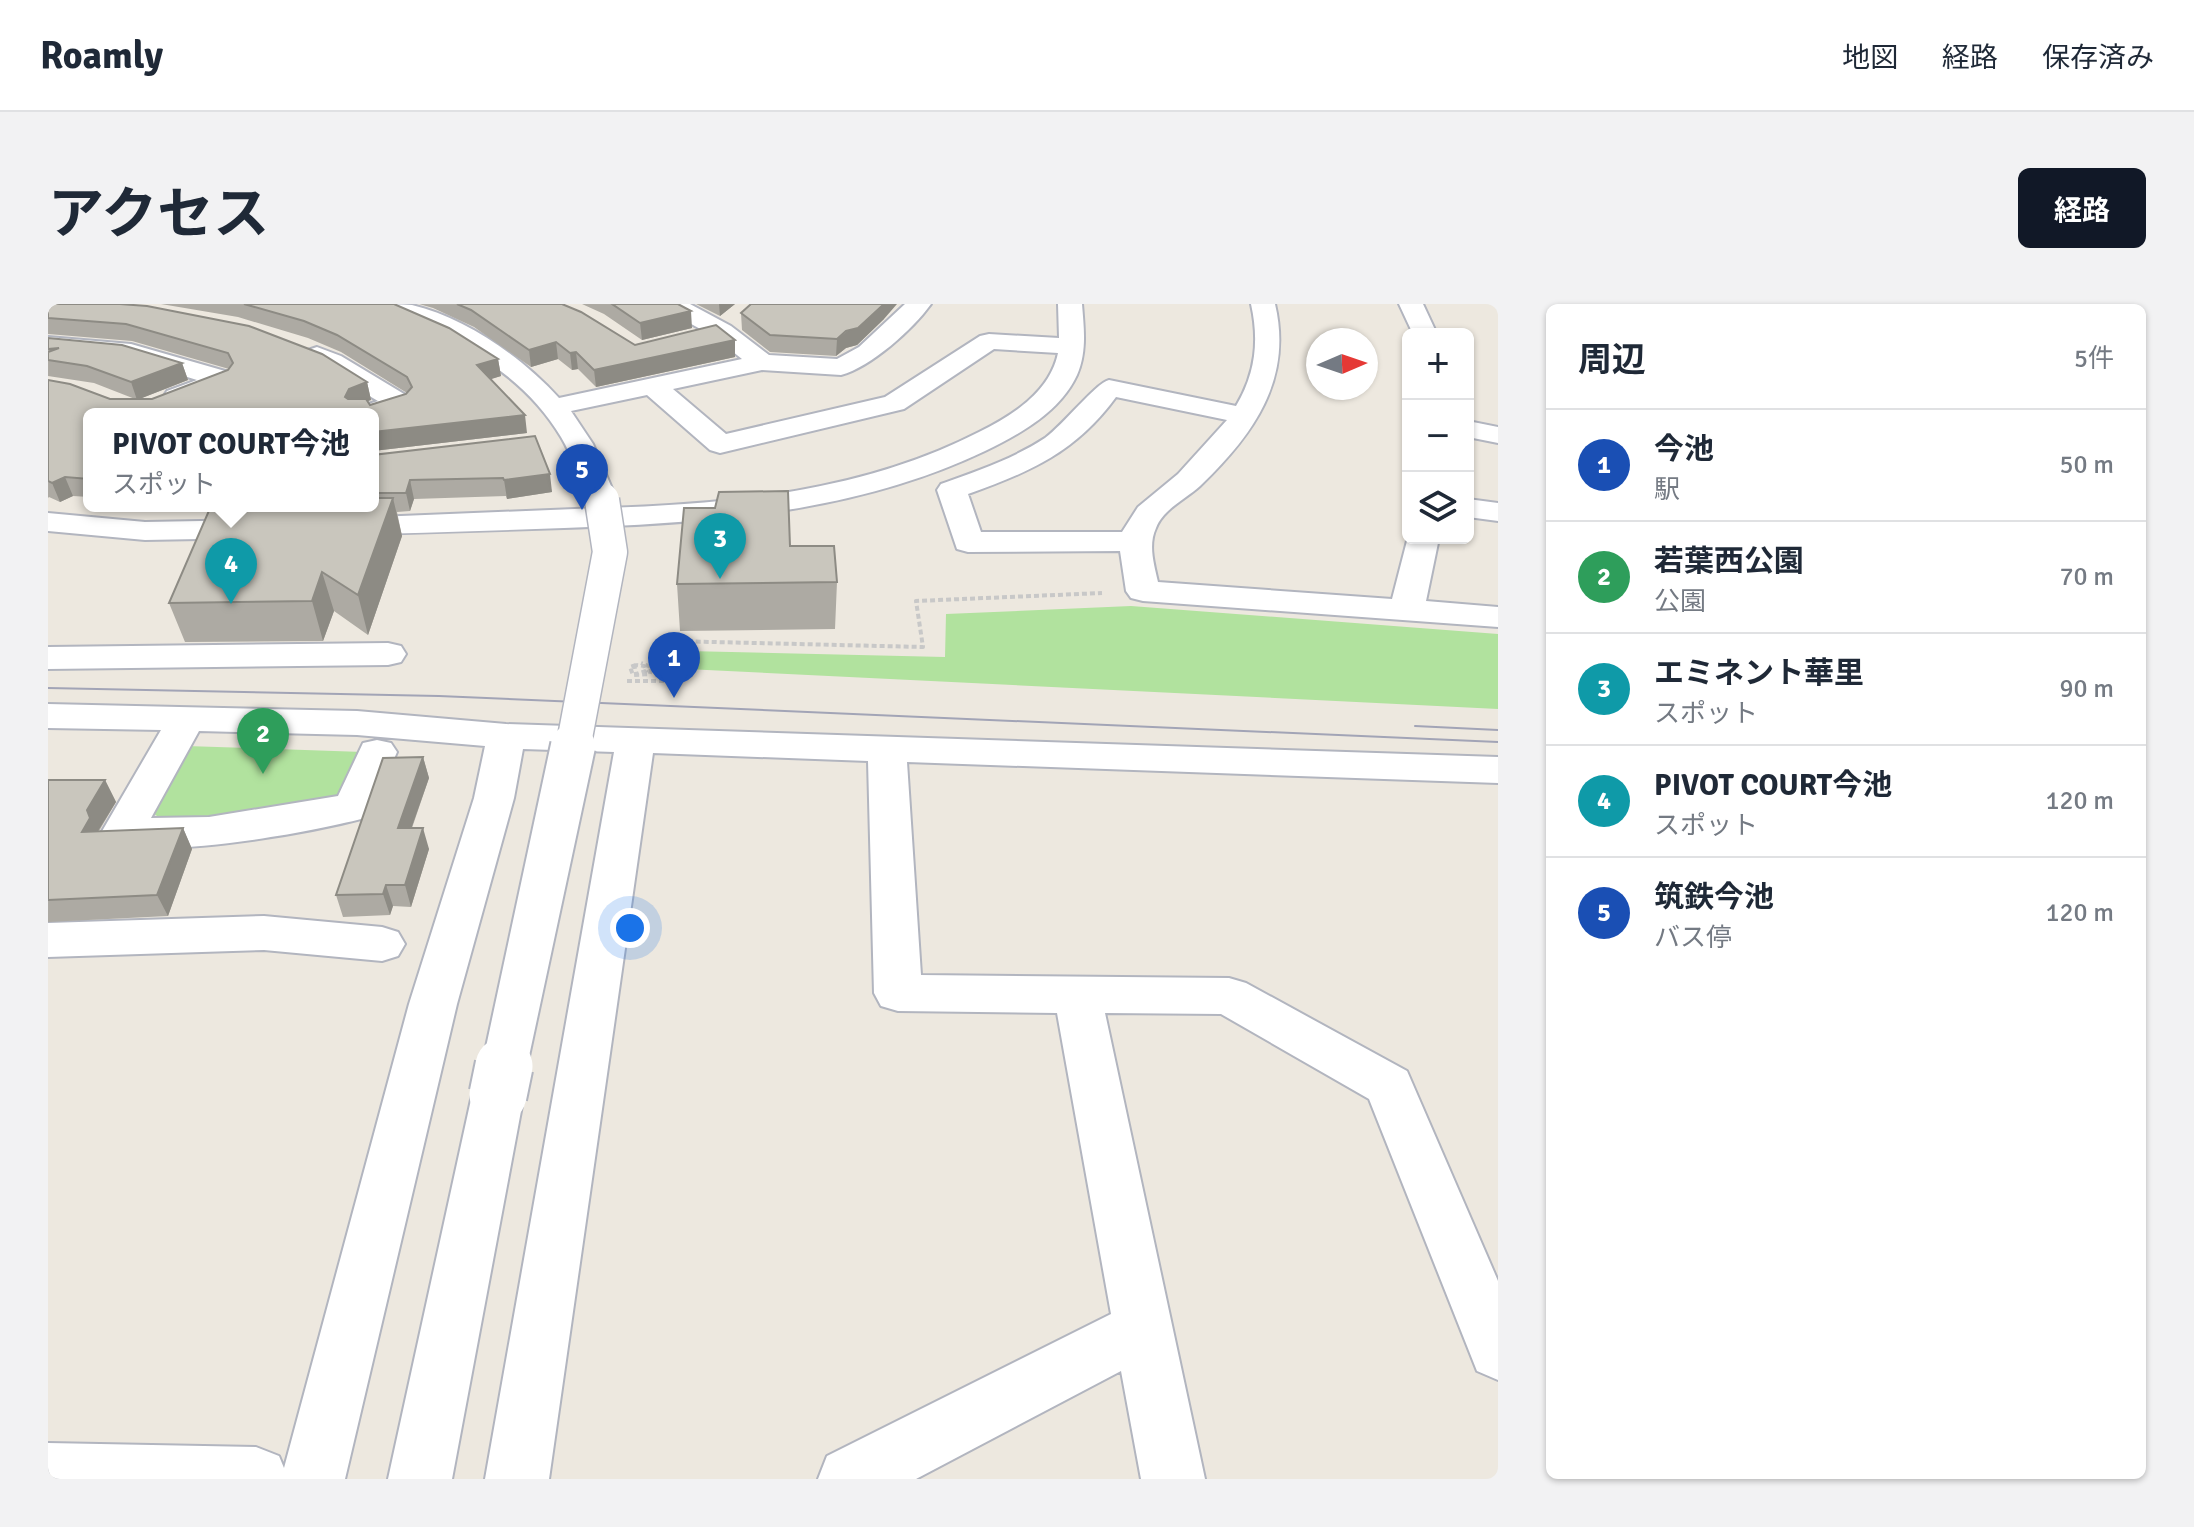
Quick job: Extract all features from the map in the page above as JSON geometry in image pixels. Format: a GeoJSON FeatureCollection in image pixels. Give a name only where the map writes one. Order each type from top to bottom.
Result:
{"type":"FeatureCollection","features":[{"type":"Feature","properties":{"kind":"street"},"geometry":{"type":"LineString","coordinates":[[386,304],[442,326],[484,348],[553,407],[563,439],[602,500],[610,552],[589,673],[498,1095],[420,1479]]}},
{"type":"Feature","properties":{"kind":"street"},"geometry":{"type":"LineString","coordinates":[[672,304],[731,325],[762,362]]}},
{"type":"Feature","properties":{"kind":"street"},"geometry":{"type":"LineString","coordinates":[[553,407],[762,362],[841,367],[868,352],[919,304]]}},
{"type":"Feature","properties":{"kind":"street"},"geometry":{"type":"LineString","coordinates":[[48,522],[145,531],[663,516],[734,510],[827,496],[907,474],[985,441],[1030,412],[1058,385],[1073,346],[1070,304]]}},
{"type":"Feature","properties":{"kind":"street"},"geometry":{"type":"LineString","coordinates":[[1263,304],[1271,340],[1263,376],[1246,416],[1187,482],[1151,508],[1136,541],[1143,591],[1498,617]]}},
{"type":"Feature","properties":{"kind":"street"},"geometry":{"type":"LineString","coordinates":[[1411,304],[1422,328]]}},
{"type":"Feature","properties":{"kind":"street"},"geometry":{"type":"LineString","coordinates":[[680,341],[731,325]]}},
{"type":"Feature","properties":{"kind":"street"},"geometry":{"type":"LineString","coordinates":[[654,387],[720,444],[894,403],[989,341],[1073,346]]}},
{"type":"Feature","properties":{"kind":"street"},"geometry":{"type":"LineString","coordinates":[[48,344],[131,352],[223,379],[153,406]]}},
{"type":"Feature","properties":{"kind":"street"},"geometry":{"type":"LineString","coordinates":[[289,344],[332,361],[399,403],[379,410]]}},
{"type":"Feature","properties":{"kind":"street"},"geometry":{"type":"LineString","coordinates":[[1136,541],[968,542],[952,490],[999,473],[1046,450],[1080,423],[1109,388],[1246,416]]}},
{"type":"Feature","properties":{"kind":"street"},"geometry":{"type":"LineString","coordinates":[[1474,430],[1498,435]]}},
{"type":"Feature","properties":{"kind":"street"},"geometry":{"type":"LineString","coordinates":[[1474,509],[1498,512]]}},
{"type":"Feature","properties":{"kind":"street"},"geometry":{"type":"LineString","coordinates":[[1407,609],[1422,544]]}},
{"type":"Feature","properties":{"kind":"street"},"geometry":{"type":"LineString","coordinates":[[48,658],[388,654]]}},
{"type":"Feature","properties":{"kind":"street"},"geometry":{"type":"LineString","coordinates":[[48,716],[357,723],[506,736],[1498,770]]}},
{"type":"Feature","properties":{"kind":"street"},"geometry":{"type":"LineString","coordinates":[[187,719],[122,833],[209,831],[354,807],[377,752]]}},
{"type":"Feature","properties":{"kind":"street"},"geometry":{"type":"LineString","coordinates":[[313,1479],[433,1004],[494,798],[506,736]]}},
{"type":"Feature","properties":{"kind":"street"},"geometry":{"type":"LineString","coordinates":[[517,1479],[635,740]]}},
{"type":"Feature","properties":{"kind":"street"},"geometry":{"type":"LineString","coordinates":[[887,748],[898,993],[1229,996],[1389,1086],[1498,1351]]}},
{"type":"Feature","properties":{"kind":"street"},"geometry":{"type":"LineString","coordinates":[[48,940],[264,933],[382,944]]}},
{"type":"Feature","properties":{"kind":"street"},"geometry":{"type":"LineString","coordinates":[[1078,997],[1173,1479]]}},
{"type":"Feature","properties":{"kind":"street"},"geometry":{"type":"LineString","coordinates":[[850,1479],[1142,1329]]}},
{"type":"Feature","properties":{"kind":"street"},"geometry":{"type":"LineString","coordinates":[[48,1475],[256,1479]]}},
{"type":"Feature","properties":{"kind":"path"},"geometry":{"type":"LineString","coordinates":[[614,682],[667,681],[672,641],[923,647],[916,601],[1056,596]]}},
{"type":"Feature","properties":{"kind":"path"},"geometry":{"type":"LineString","coordinates":[[634,655],[636,674],[646,671],[639,664],[630,667],[633,675],[650,674],[651,667],[639,664]]}},
{"type":"Feature","properties":{"kind":"green space"},"geometry":{"type":"Polygon","coordinates":[[[1131,606],[1498,634],[1498,709],[686,669],[687,651],[945,657],[946,614],[1131,606]]]}},
{"type":"Feature","properties":{"kind":"green space"},"geometry":{"type":"Polygon","coordinates":[[[186,746],[363,752],[346,796],[168,823],[151,812],[186,746]]]}},
{"type":"Feature","properties":{"kind":"building"},"geometry":{"type":"Polygon","coordinates":[[[48,304],[120,304],[147,306],[249,326],[322,354],[367,382],[349,389],[345,397],[366,399],[370,405],[406,394],[412,387],[407,377],[337,335],[304,321],[244,304],[394,304],[449,328],[498,359],[477,365],[525,415],[379,431],[379,408],[83,408],[83,478],[65,477],[52,483],[48,481],[48,380],[70,384],[110,399],[152,399],[228,370],[233,363],[228,353],[126,324],[48,318],[48,304]]]}},
{"type":"Feature","properties":{"kind":"building"},"geometry":{"type":"Polygon","coordinates":[[[457,304],[562,304],[635,345],[716,325],[735,340],[594,370],[576,352],[570,353],[556,342],[529,350],[471,310],[457,304]]]}},
{"type":"Feature","properties":{"kind":"building"},"geometry":{"type":"Polygon","coordinates":[[[612,304],[678,304],[691,311],[640,323],[612,304]]]}},
{"type":"Feature","properties":{"kind":"building"},"geometry":{"type":"Polygon","coordinates":[[[751,304],[884,304],[858,328],[846,331],[837,339],[770,335],[741,313],[751,304]]]}},
{"type":"Feature","properties":{"kind":"building"},"geometry":{"type":"Polygon","coordinates":[[[48,338],[122,345],[182,363],[131,382],[87,366],[48,360],[48,352],[59,348],[48,349],[48,338]]]}},
{"type":"Feature","properties":{"kind":"building"},"geometry":{"type":"Polygon","coordinates":[[[535,436],[550,474],[504,480],[410,480],[406,493],[379,493],[379,454],[535,436]]]}},
{"type":"Feature","properties":{"kind":"building"},"geometry":{"type":"Polygon","coordinates":[[[788,491],[790,546],[834,546],[837,582],[677,584],[684,508],[715,508],[719,492],[788,491]]]}},
{"type":"Feature","properties":{"kind":"building"},"geometry":{"type":"Polygon","coordinates":[[[379,498],[393,498],[358,595],[322,572],[312,601],[169,603],[208,512],[379,512],[379,498]]]}},
{"type":"Feature","properties":{"kind":"building"},"geometry":{"type":"Polygon","coordinates":[[[423,757],[398,828],[423,828],[405,885],[386,885],[383,894],[336,895],[383,758],[423,757]]]}},
{"type":"Feature","properties":{"kind":"building"},"geometry":{"type":"Polygon","coordinates":[[[48,780],[105,780],[87,810],[90,818],[82,832],[183,828],[157,895],[48,900],[48,780]]]}},
{"type":"Feature","properties":{"kind":"tram line"},"geometry":{"type":"LineString","coordinates":[[48,688],[439,696],[1498,742]]}},
{"type":"Feature","properties":{"kind":"tram line"},"geometry":{"type":"LineString","coordinates":[[1415,726],[1498,730]]}},
{"type":"Feature","properties":{"kind":"place","name":"筑鉄今池"},"geometry":{"type":"Point","coordinates":[582,510]}},
{"type":"Feature","properties":{"kind":"place","name":"エミネント華里"},"geometry":{"type":"Point","coordinates":[720,579]}},
{"type":"Feature","properties":{"kind":"place","name":"PIVOT COURT今池"},"geometry":{"type":"Point","coordinates":[231,604]}},
{"type":"Feature","properties":{"kind":"place","name":"今池"},"geometry":{"type":"Point","coordinates":[674,698]}},
{"type":"Feature","properties":{"kind":"place","name":"若葉西公園"},"geometry":{"type":"Point","coordinates":[263,774]}}]}
